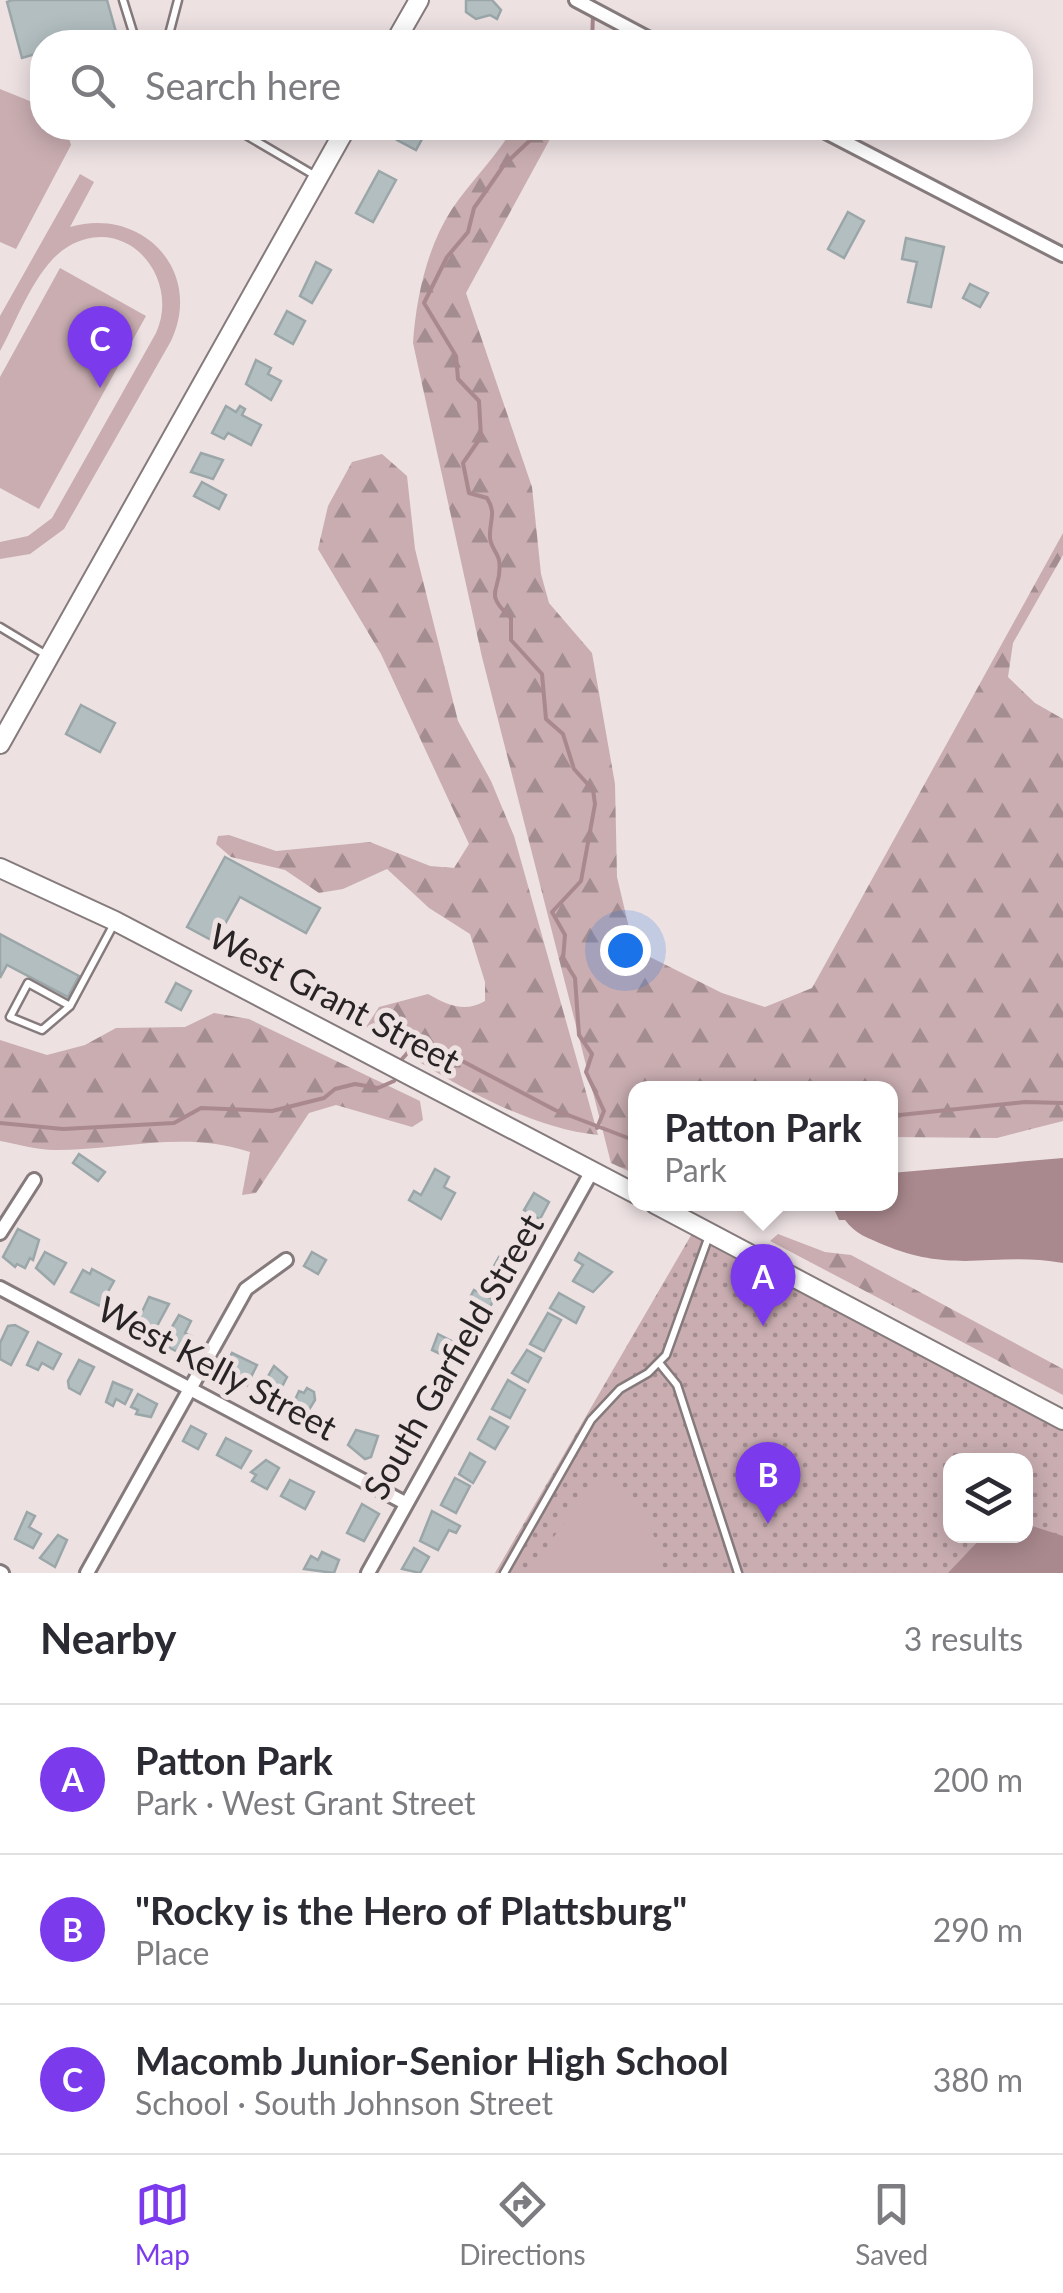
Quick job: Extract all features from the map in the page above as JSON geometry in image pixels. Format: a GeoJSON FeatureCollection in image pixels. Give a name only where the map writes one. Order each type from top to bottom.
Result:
{"type":"FeatureCollection","features":[{"type":"Feature","properties":{"kind":"main road"},"geometry":{"type":"LineString","coordinates":[[402,30],[419,0]]}},
{"type":"Feature","properties":{"kind":"main road"},"geometry":{"type":"LineString","coordinates":[[0,744],[339,140]]}},
{"type":"Feature","properties":{"kind":"main road","name":"West Grant Street"},"geometry":{"type":"LineString","coordinates":[[0,868],[115,921],[628,1190]]}},
{"type":"Feature","properties":{"kind":"main road"},"geometry":{"type":"LineString","coordinates":[[669,1211],[1063,1420]]}},
{"type":"Feature","properties":{"kind":"street"},"geometry":{"type":"LineString","coordinates":[[576,0],[633,30]]}},
{"type":"Feature","properties":{"kind":"street"},"geometry":{"type":"LineString","coordinates":[[841,140],[1063,255]]}},
{"type":"Feature","properties":{"kind":"street","name":"South Garfield Street"},"geometry":{"type":"LineString","coordinates":[[368,1573],[592,1171]]}},
{"type":"Feature","properties":{"kind":"street"},"geometry":{"type":"LineString","coordinates":[[0,1233],[34,1180]]}},
{"type":"Feature","properties":{"kind":"street"},"geometry":{"type":"LineString","coordinates":[[87,1573],[246,1289],[286,1260]]}},
{"type":"Feature","properties":{"kind":"street","name":"West Kelly Street"},"geometry":{"type":"LineString","coordinates":[[0,1288],[405,1503]]}},
{"type":"Feature","properties":{"kind":"lane"},"geometry":{"type":"LineString","coordinates":[[123,0],[132,30]]}},
{"type":"Feature","properties":{"kind":"lane"},"geometry":{"type":"LineString","coordinates":[[170,30],[178,0]]}},
{"type":"Feature","properties":{"kind":"lane"},"geometry":{"type":"LineString","coordinates":[[255,140],[318,177]]}},
{"type":"Feature","properties":{"kind":"lane"},"geometry":{"type":"LineString","coordinates":[[0,628],[49,656]]}},
{"type":"Feature","properties":{"kind":"lane"},"geometry":{"type":"LineString","coordinates":[[70,1006],[28,983],[10,1017],[42,1030],[70,1006],[115,921]]}},
{"type":"Feature","properties":{"kind":"lane"},"geometry":{"type":"LineString","coordinates":[[504,1573],[592,1420],[620,1389],[660,1364],[710,1232]]}},
{"type":"Feature","properties":{"kind":"lane"},"geometry":{"type":"LineString","coordinates":[[660,1364],[676,1385],[738,1573]]}},
{"type":"Feature","properties":{"kind":"green space"},"geometry":{"type":"Polygon","coordinates":[[[0,89],[30,101],[30,140],[70,140],[71,145],[16,249],[0,242],[0,89]]]}},
{"type":"Feature","properties":{"kind":"green space"},"geometry":{"type":"Polygon","coordinates":[[[505,140],[549,140],[466,293],[532,487],[541,574],[549,603],[592,653],[615,784],[617,877],[634,949],[722,993],[765,1007],[812,988],[1063,533],[1063,555],[1013,643],[1008,677],[1035,703],[1063,719],[1063,1121],[997,1138],[898,1137],[898,1081],[628,1081],[628,1171],[611,1163],[482,657],[413,343],[420,291],[443,224],[505,140]]]}},
{"type":"Feature","properties":{"kind":"green space"},"geometry":{"type":"Polygon","coordinates":[[[80,174],[94,182],[70,227],[96,223],[121,226],[142,235],[160,250],[173,269],[179,291],[179,315],[171,341],[64,529],[30,554],[0,559],[0,542],[28,536],[52,518],[156,333],[162,312],[155,273],[144,256],[111,238],[90,238],[69,246],[47,266],[0,351],[0,316],[80,174]]]}},
{"type":"Feature","properties":{"kind":"green space"},"geometry":{"type":"Polygon","coordinates":[[[60,268],[146,316],[39,509],[0,488],[0,377],[60,268]]]}},
{"type":"Feature","properties":{"kind":"green space"},"geometry":{"type":"Polygon","coordinates":[[[382,454],[407,476],[415,549],[458,721],[491,781],[514,836],[598,1135],[569,1130],[507,1109],[447,1078],[366,1027],[379,1007],[428,994],[456,1006],[470,1007],[485,1001],[485,982],[470,934],[429,908],[387,869],[343,889],[319,893],[285,870],[231,857],[216,844],[218,836],[229,835],[276,851],[370,842],[430,866],[454,868],[469,844],[381,654],[318,549],[328,506],[352,462],[382,454]]]}},
{"type":"Feature","properties":{"kind":"green space"},"geometry":{"type":"Polygon","coordinates":[[[214,1013],[249,1019],[420,1101],[423,1120],[412,1127],[336,1105],[309,1113],[256,1193],[242,1195],[250,1152],[226,1146],[177,1142],[55,1150],[0,1141],[0,1040],[47,1055],[85,1045],[116,1028],[185,1027],[214,1013]]]}},
{"type":"Feature","properties":{"kind":"green space"},"geometry":{"type":"Polygon","coordinates":[[[697,1225],[1063,1419],[1063,1573],[495,1573],[697,1225]]]}},
{"type":"Feature","properties":{"kind":"green space"},"geometry":{"type":"Polygon","coordinates":[[[778,1234],[825,1252],[851,1255],[1063,1369],[1063,1395],[770,1241],[778,1234]]]}},
{"type":"Feature","properties":{"kind":"green space"},"geometry":{"type":"Polygon","coordinates":[[[598,1475],[623,1493],[643,1516],[656,1542],[663,1573],[528,1573],[598,1475]]]}},
{"type":"Feature","properties":{"kind":"shaded area"},"geometry":{"type":"Polygon","coordinates":[[[1063,1158],[1063,1263],[933,1259],[884,1245],[839,1220],[835,1211],[898,1211],[898,1172],[1063,1158]]]}},
{"type":"Feature","properties":{"kind":"shaded area"},"geometry":{"type":"Polygon","coordinates":[[[1033,1526],[1063,1536],[1063,1573],[948,1573],[976,1543],[1033,1543],[1033,1526]]]}},
{"type":"Feature","properties":{"kind":"building"},"geometry":{"type":"Polygon","coordinates":[[[107,0],[115,30],[30,30],[30,56],[22,58],[7,2],[107,0]]]}},
{"type":"Feature","properties":{"kind":"building"},"geometry":{"type":"Polygon","coordinates":[[[466,0],[492,0],[501,10],[497,19],[490,15],[476,19],[466,12],[466,0]]]}},
{"type":"Feature","properties":{"kind":"building"},"geometry":{"type":"Polygon","coordinates":[[[397,140],[421,140],[416,150],[397,140]]]}},
{"type":"Feature","properties":{"kind":"building"},"geometry":{"type":"Polygon","coordinates":[[[379,171],[396,180],[373,222],[356,213],[379,171]]]}},
{"type":"Feature","properties":{"kind":"building"},"geometry":{"type":"Polygon","coordinates":[[[848,212],[864,221],[844,258],[828,249],[848,212]]]}},
{"type":"Feature","properties":{"kind":"building"},"geometry":{"type":"Polygon","coordinates":[[[906,238],[944,247],[931,307],[908,302],[917,262],[902,259],[906,238]]]}},
{"type":"Feature","properties":{"kind":"building"},"geometry":{"type":"Polygon","coordinates":[[[316,262],[331,270],[312,303],[300,296],[316,262]]]}},
{"type":"Feature","properties":{"kind":"building"},"geometry":{"type":"Polygon","coordinates":[[[970,284],[988,293],[980,307],[963,298],[970,284]]]}},
{"type":"Feature","properties":{"kind":"building"},"geometry":{"type":"Polygon","coordinates":[[[287,311],[305,321],[293,344],[275,334],[287,311]]]}},
{"type":"Feature","properties":{"kind":"building"},"geometry":{"type":"Polygon","coordinates":[[[256,360],[271,368],[268,374],[281,381],[271,400],[246,384],[256,360]]]}},
{"type":"Feature","properties":{"kind":"building"},"geometry":{"type":"Polygon","coordinates":[[[226,406],[236,412],[240,406],[245,409],[242,415],[261,425],[251,445],[228,433],[224,439],[212,433],[226,406]]]}},
{"type":"Feature","properties":{"kind":"building"},"geometry":{"type":"Polygon","coordinates":[[[201,453],[223,460],[213,479],[191,472],[201,453]]]}},
{"type":"Feature","properties":{"kind":"building"},"geometry":{"type":"Polygon","coordinates":[[[202,482],[226,495],[219,509],[194,496],[202,482]]]}},
{"type":"Feature","properties":{"kind":"building"},"geometry":{"type":"Polygon","coordinates":[[[81,705],[115,723],[100,752],[66,734],[81,705]]]}},
{"type":"Feature","properties":{"kind":"building"},"geometry":{"type":"Polygon","coordinates":[[[225,857],[320,908],[306,933],[240,897],[215,942],[187,927],[225,857]]]}},
{"type":"Feature","properties":{"kind":"building"},"geometry":{"type":"Polygon","coordinates":[[[0,934],[79,976],[68,997],[7,965],[0,978],[0,934]]]}},
{"type":"Feature","properties":{"kind":"building"},"geometry":{"type":"Polygon","coordinates":[[[176,983],[191,991],[181,1010],[166,1002],[176,983]]]}},
{"type":"Feature","properties":{"kind":"building"},"geometry":{"type":"Polygon","coordinates":[[[79,1154],[105,1172],[98,1181],[73,1163],[79,1154]]]}},
{"type":"Feature","properties":{"kind":"building"},"geometry":{"type":"Polygon","coordinates":[[[435,1169],[449,1177],[444,1187],[455,1193],[441,1219],[409,1200],[414,1191],[421,1195],[435,1169]]]}},
{"type":"Feature","properties":{"kind":"building"},"geometry":{"type":"Polygon","coordinates":[[[534,1193],[549,1202],[540,1219],[524,1210],[534,1193]]]}},
{"type":"Feature","properties":{"kind":"building"},"geometry":{"type":"Polygon","coordinates":[[[18,1229],[39,1240],[33,1260],[30,1258],[25,1268],[17,1264],[15,1267],[3,1257],[18,1229]]]}},
{"type":"Feature","properties":{"kind":"building"},"geometry":{"type":"Polygon","coordinates":[[[45,1252],[66,1263],[54,1284],[36,1268],[45,1252]]]}},
{"type":"Feature","properties":{"kind":"building"},"geometry":{"type":"Polygon","coordinates":[[[312,1252],[326,1260],[318,1274],[304,1266],[312,1252]]]}},
{"type":"Feature","properties":{"kind":"building"},"geometry":{"type":"Polygon","coordinates":[[[579,1253],[612,1272],[593,1292],[573,1281],[583,1265],[575,1260],[579,1253]]]}},
{"type":"Feature","properties":{"kind":"building"},"geometry":{"type":"Polygon","coordinates":[[[499,1257],[513,1265],[503,1283],[489,1275],[499,1257]]]}},
{"type":"Feature","properties":{"kind":"building"},"geometry":{"type":"Polygon","coordinates":[[[92,1269],[114,1281],[100,1306],[71,1292],[83,1270],[90,1274],[92,1269]]]}},
{"type":"Feature","properties":{"kind":"building"},"geometry":{"type":"Polygon","coordinates":[[[474,1290],[494,1300],[486,1313],[467,1303],[474,1290]]]}},
{"type":"Feature","properties":{"kind":"building"},"geometry":{"type":"Polygon","coordinates":[[[559,1293],[584,1307],[576,1323],[550,1308],[559,1293]]]}},
{"type":"Feature","properties":{"kind":"building"},"geometry":{"type":"Polygon","coordinates":[[[149,1297],[169,1304],[151,1337],[127,1324],[134,1311],[141,1314],[149,1297]]]}},
{"type":"Feature","properties":{"kind":"building"},"geometry":{"type":"Polygon","coordinates":[[[548,1313],[561,1320],[544,1351],[530,1344],[548,1313]]]}},
{"type":"Feature","properties":{"kind":"building"},"geometry":{"type":"Polygon","coordinates":[[[179,1315],[191,1321],[185,1333],[191,1336],[182,1354],[162,1344],[179,1315]]]}},
{"type":"Feature","properties":{"kind":"building"},"geometry":{"type":"Polygon","coordinates":[[[8,1326],[28,1332],[11,1365],[0,1359],[0,1343],[8,1326]]]}},
{"type":"Feature","properties":{"kind":"building"},"geometry":{"type":"Polygon","coordinates":[[[438,1334],[463,1347],[466,1352],[460,1363],[432,1350],[438,1334]]]}},
{"type":"Feature","properties":{"kind":"building"},"geometry":{"type":"Polygon","coordinates":[[[38,1342],[61,1354],[53,1369],[42,1363],[38,1370],[27,1365],[38,1342]]]}},
{"type":"Feature","properties":{"kind":"building"},"geometry":{"type":"Polygon","coordinates":[[[527,1350],[541,1358],[528,1382],[512,1373],[527,1350]]]}},
{"type":"Feature","properties":{"kind":"building"},"geometry":{"type":"Polygon","coordinates":[[[232,1353],[257,1365],[247,1385],[224,1368],[232,1353]]]}},
{"type":"Feature","properties":{"kind":"building"},"geometry":{"type":"Polygon","coordinates":[[[79,1360],[94,1367],[80,1394],[69,1388],[68,1381],[79,1360]]]}},
{"type":"Feature","properties":{"kind":"building"},"geometry":{"type":"Polygon","coordinates":[[[274,1366],[287,1377],[275,1400],[259,1392],[274,1366]]]}},
{"type":"Feature","properties":{"kind":"building"},"geometry":{"type":"Polygon","coordinates":[[[508,1380],[525,1390],[510,1418],[492,1409],[508,1380]]]}},
{"type":"Feature","properties":{"kind":"building"},"geometry":{"type":"Polygon","coordinates":[[[113,1382],[132,1390],[125,1404],[116,1399],[113,1406],[106,1402],[113,1382]]]}},
{"type":"Feature","properties":{"kind":"building"},"geometry":{"type":"Polygon","coordinates":[[[307,1388],[314,1392],[315,1400],[302,1421],[289,1413],[299,1391],[304,1393],[307,1388]]]}},
{"type":"Feature","properties":{"kind":"building"},"geometry":{"type":"Polygon","coordinates":[[[138,1394],[157,1404],[151,1417],[136,1414],[138,1410],[131,1407],[138,1394]]]}},
{"type":"Feature","properties":{"kind":"building"},"geometry":{"type":"Polygon","coordinates":[[[490,1417],[508,1427],[495,1449],[478,1439],[490,1417]]]}},
{"type":"Feature","properties":{"kind":"building"},"geometry":{"type":"Polygon","coordinates":[[[191,1426],[206,1434],[198,1449],[183,1441],[191,1426]]]}},
{"type":"Feature","properties":{"kind":"building"},"geometry":{"type":"Polygon","coordinates":[[[356,1430],[378,1436],[371,1457],[365,1459],[348,1445],[356,1430]]]}},
{"type":"Feature","properties":{"kind":"building"},"geometry":{"type":"Polygon","coordinates":[[[226,1438],[251,1451],[241,1468],[217,1455],[226,1438]]]}},
{"type":"Feature","properties":{"kind":"building"},"geometry":{"type":"Polygon","coordinates":[[[398,1439],[408,1444],[405,1450],[411,1453],[398,1476],[386,1470],[398,1439]]]}},
{"type":"Feature","properties":{"kind":"building"},"geometry":{"type":"Polygon","coordinates":[[[470,1453],[485,1462],[473,1483],[459,1474],[470,1453]]]}},
{"type":"Feature","properties":{"kind":"building"},"geometry":{"type":"Polygon","coordinates":[[[266,1460],[279,1468],[267,1489],[252,1481],[256,1475],[251,1472],[266,1460]]]}},
{"type":"Feature","properties":{"kind":"building"},"geometry":{"type":"Polygon","coordinates":[[[455,1478],[470,1486],[456,1513],[441,1505],[455,1478]]]}},
{"type":"Feature","properties":{"kind":"building"},"geometry":{"type":"Polygon","coordinates":[[[290,1480],[314,1492],[305,1509],[281,1496],[290,1480]]]}},
{"type":"Feature","properties":{"kind":"building"},"geometry":{"type":"Polygon","coordinates":[[[362,1504],[379,1514],[364,1541],[347,1533],[362,1504]]]}},
{"type":"Feature","properties":{"kind":"building"},"geometry":{"type":"Polygon","coordinates":[[[432,1511],[460,1526],[456,1533],[449,1530],[438,1550],[420,1541],[432,1511]]]}},
{"type":"Feature","properties":{"kind":"building"},"geometry":{"type":"Polygon","coordinates":[[[27,1512],[35,1516],[29,1527],[41,1534],[33,1548],[15,1539],[27,1512]]]}},
{"type":"Feature","properties":{"kind":"building"},"geometry":{"type":"Polygon","coordinates":[[[58,1535],[67,1540],[55,1567],[40,1558],[58,1535]]]}},
{"type":"Feature","properties":{"kind":"building"},"geometry":{"type":"Polygon","coordinates":[[[414,1548],[429,1557],[420,1573],[402,1569],[414,1548]]]}},
{"type":"Feature","properties":{"kind":"building"},"geometry":{"type":"Polygon","coordinates":[[[322,1552],[339,1560],[334,1573],[304,1569],[311,1556],[318,1560],[322,1552]]]}},
{"type":"Feature","properties":{"kind":"waterway"},"geometry":{"type":"LineString","coordinates":[[592,30],[593,14]]}},
{"type":"Feature","properties":{"kind":"waterway"},"geometry":{"type":"LineString","coordinates":[[530,140],[504,165],[474,208],[468,232],[447,257],[424,303],[456,356],[458,379],[479,401],[481,437],[463,463],[469,493],[487,498],[492,509],[490,540],[500,570],[495,596],[511,618],[511,640],[542,674],[546,719],[563,734],[574,769],[593,790],[595,804],[581,881],[552,912],[565,935],[563,959],[575,978],[579,1035],[592,1054],[586,1072],[604,1111],[597,1128]]}},
{"type":"Feature","properties":{"kind":"waterway"},"geometry":{"type":"LineString","coordinates":[[402,1059],[412,1048],[432,1045],[555,1110],[628,1138]]}},
{"type":"Feature","properties":{"kind":"waterway"},"geometry":{"type":"LineString","coordinates":[[0,1123],[63,1129],[174,1123],[201,1108],[272,1111],[324,1098],[335,1089],[355,1084],[378,1088],[394,1081]]}},
{"type":"Feature","properties":{"kind":"waterway"},"geometry":{"type":"LineString","coordinates":[[898,1115],[1025,1102],[1063,1103]]}},
{"type":"Feature","properties":{"kind":"place","name":"Macomb Junior-Senior High School"},"geometry":{"type":"Point","coordinates":[100,388]}},
{"type":"Feature","properties":{"kind":"place","name":"Patton Park"},"geometry":{"type":"Point","coordinates":[763,1326]}},
{"type":"Feature","properties":{"kind":"place","name":"\"Rocky is the Hero of Plattsburg\""},"geometry":{"type":"Point","coordinates":[768,1524]}}]}
